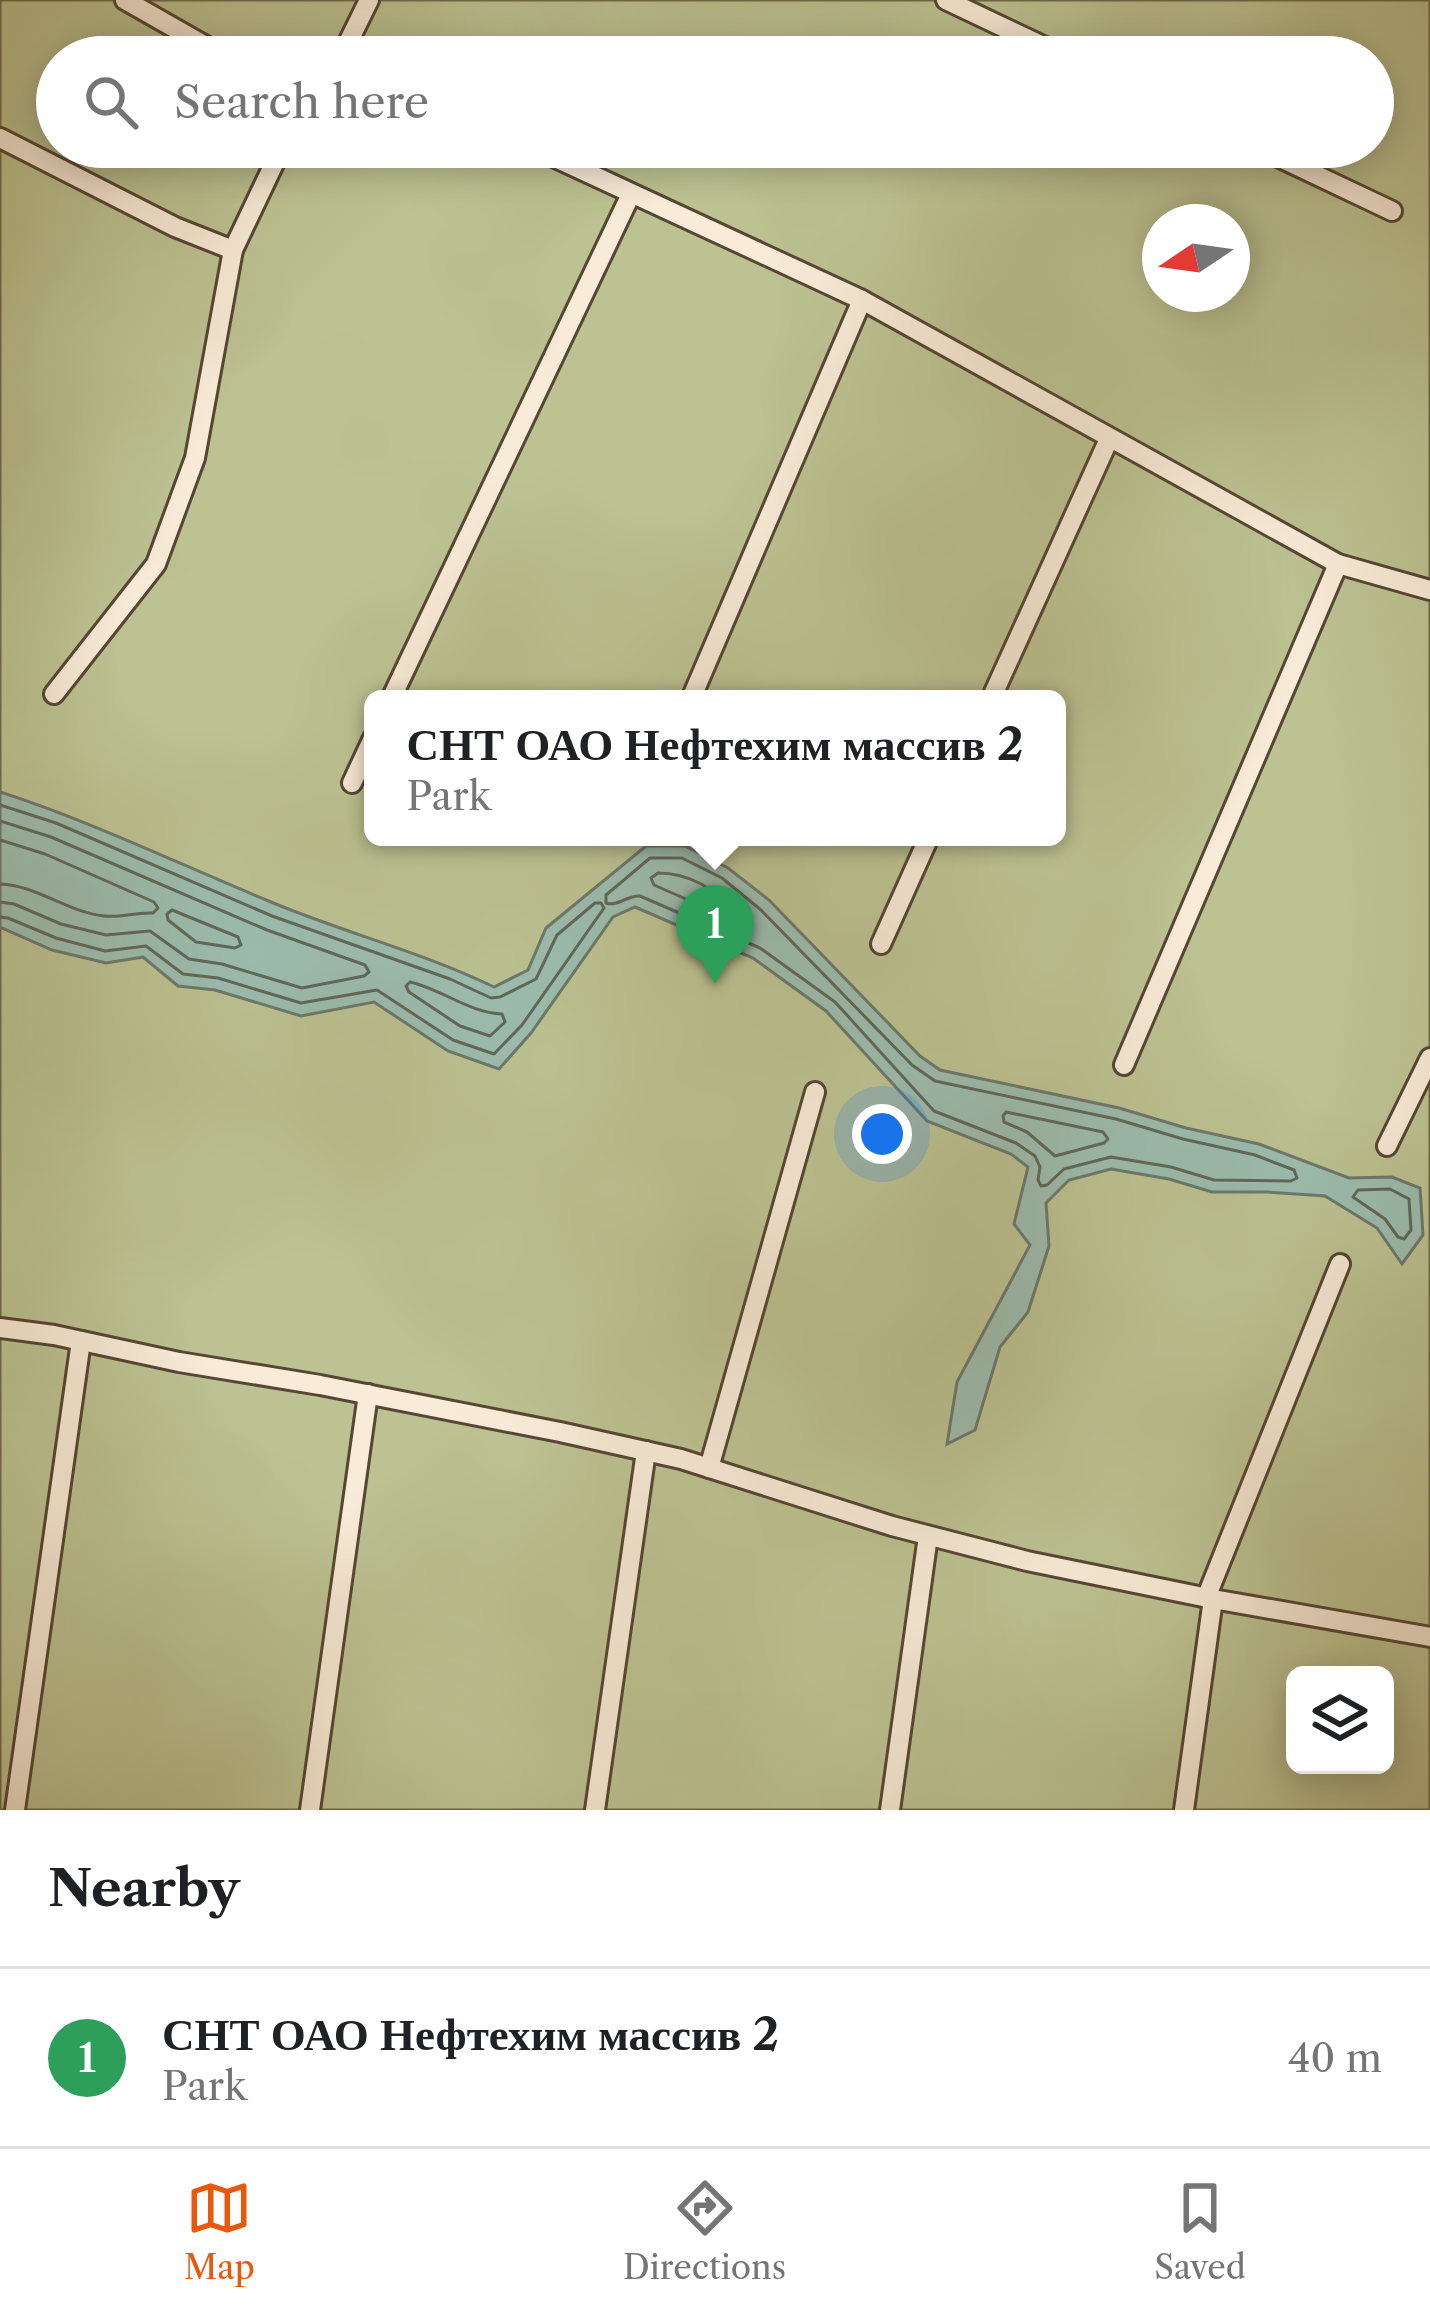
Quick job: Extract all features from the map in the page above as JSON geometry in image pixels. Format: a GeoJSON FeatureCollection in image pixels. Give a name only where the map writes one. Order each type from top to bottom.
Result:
{"type":"FeatureCollection","features":[{"type":"Feature","properties":{"kind":"lane"},"geometry":{"type":"LineString","coordinates":[[125,0],[188,36]]}},
{"type":"Feature","properties":{"kind":"lane"},"geometry":{"type":"LineString","coordinates":[[352,36],[369,0]]}},
{"type":"Feature","properties":{"kind":"lane"},"geometry":{"type":"LineString","coordinates":[[946,0],[1022,36]]}},
{"type":"Feature","properties":{"kind":"lane"},"geometry":{"type":"LineString","coordinates":[[0,138],[36,156]]}},
{"type":"Feature","properties":{"kind":"lane"},"geometry":{"type":"LineString","coordinates":[[59,168],[175,227],[233,250]]}},
{"type":"Feature","properties":{"kind":"lane"},"geometry":{"type":"LineString","coordinates":[[55,694],[156,564],[195,458],[233,250],[272,168]]}},
{"type":"Feature","properties":{"kind":"lane"},"geometry":{"type":"LineString","coordinates":[[576,168],[862,300],[1337,564],[1430,590]]}},
{"type":"Feature","properties":{"kind":"lane"},"geometry":{"type":"LineString","coordinates":[[1301,168],[1392,211]]}},
{"type":"Feature","properties":{"kind":"lane"},"geometry":{"type":"LineString","coordinates":[[396,690],[631,194]]}},
{"type":"Feature","properties":{"kind":"lane"},"geometry":{"type":"LineString","coordinates":[[695,690],[862,300]]}},
{"type":"Feature","properties":{"kind":"lane"},"geometry":{"type":"LineString","coordinates":[[996,690],[1109,439]]}},
{"type":"Feature","properties":{"kind":"lane"},"geometry":{"type":"LineString","coordinates":[[1124,1065],[1337,564]]}},
{"type":"Feature","properties":{"kind":"lane"},"geometry":{"type":"LineString","coordinates":[[352,783],[364,757]]}},
{"type":"Feature","properties":{"kind":"lane"},"geometry":{"type":"LineString","coordinates":[[880,944],[925,846]]}},
{"type":"Feature","properties":{"kind":"lane"},"geometry":{"type":"LineString","coordinates":[[1387,1146],[1430,1058]]}},
{"type":"Feature","properties":{"kind":"lane"},"geometry":{"type":"LineString","coordinates":[[709,1468],[815,1091]]}},
{"type":"Feature","properties":{"kind":"lane"},"geometry":{"type":"LineString","coordinates":[[1184,1810],[1209,1599],[1340,1264]]}},
{"type":"Feature","properties":{"kind":"lane"},"geometry":{"type":"LineString","coordinates":[[0,1328],[368,1394],[646,1451],[1027,1561],[1209,1599],[1430,1637]]}},
{"type":"Feature","properties":{"kind":"lane"},"geometry":{"type":"LineString","coordinates":[[15,1810],[81,1341]]}},
{"type":"Feature","properties":{"kind":"lane"},"geometry":{"type":"LineString","coordinates":[[310,1810],[368,1394]]}},
{"type":"Feature","properties":{"kind":"lane"},"geometry":{"type":"LineString","coordinates":[[595,1810],[646,1451]]}},
{"type":"Feature","properties":{"kind":"lane"},"geometry":{"type":"LineString","coordinates":[[890,1810],[928,1536]]}},
{"type":"Feature","properties":{"kind":"green space"},"geometry":{"type":"Polygon","coordinates":[[[0,0],[1430,0],[1430,1810],[0,1810],[0,0]]]}},
{"type":"Feature","properties":{"kind":"water"},"geometry":{"type":"Polygon","coordinates":[[[0,792],[494,987],[528,970],[546,928],[646,846],[685,846],[728,868],[769,900],[920,1056],[940,1070],[1259,1144],[1349,1178],[1392,1177],[1420,1188],[1423,1235],[1402,1264],[1377,1228],[1325,1196],[1212,1192],[1111,1169],[1069,1180],[1046,1203],[1049,1246],[1028,1312],[1000,1347],[975,1430],[947,1444],[957,1382],[1030,1245],[1014,1224],[1028,1167],[1011,1154],[927,1121],[826,1011],[753,958],[635,907],[613,917],[531,1033],[499,1069],[448,1051],[374,1002],[301,1016],[215,990],[178,986],[143,957],[106,963],[52,950],[0,927],[0,792]]]}},
{"type":"Feature","properties":{"kind":"place","name":"СНТ ОАО Нефтехим массив 2"},"geometry":{"type":"Point","coordinates":[715,984]}}]}
